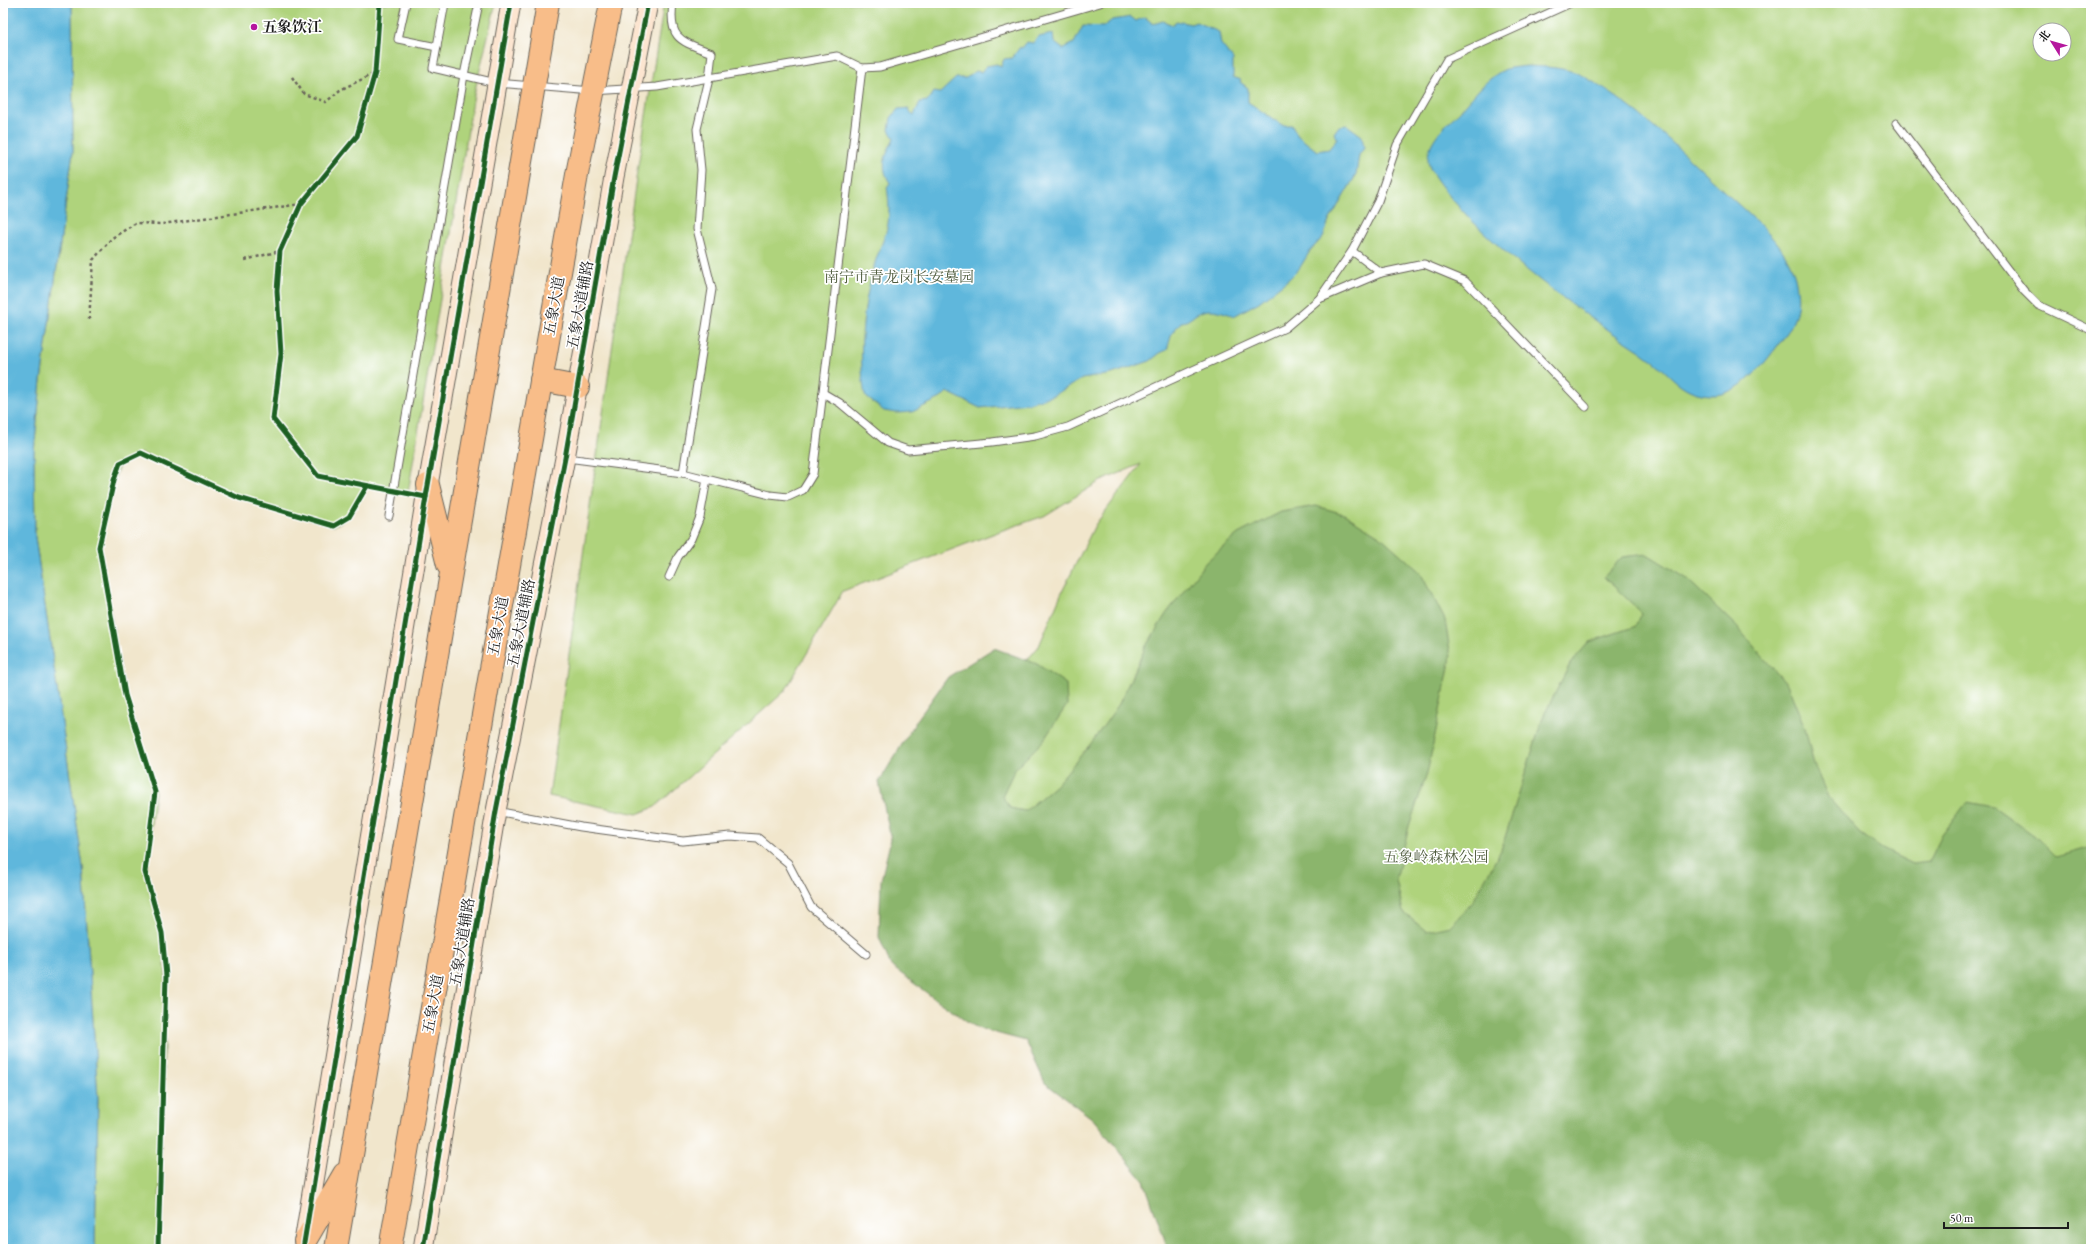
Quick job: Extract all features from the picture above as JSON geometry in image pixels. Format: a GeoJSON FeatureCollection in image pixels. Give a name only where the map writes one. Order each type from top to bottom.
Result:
{"type":"FeatureCollection","features":[{"type":"Feature","properties":{"kind":"main road"},"geometry":{"type":"LineString","coordinates":[[336,1249],[532,86],[548,3]]}},
{"type":"Feature","properties":{"kind":"main road","name":"五象大道"},"geometry":{"type":"LineString","coordinates":[[390,1249],[541,380],[593,91],[611,3]]}},
{"type":"Feature","properties":{"kind":"main road"},"geometry":{"type":"LineString","coordinates":[[541,380],[578,387]]}},
{"type":"Feature","properties":{"kind":"main road"},"geometry":{"type":"LineString","coordinates":[[428,485],[450,574]]}},
{"type":"Feature","properties":{"kind":"main road"},"geometry":{"type":"LineString","coordinates":[[304,1245],[351,1163]]}},
{"type":"Feature","properties":{"kind":"street"},"geometry":{"type":"LineString","coordinates":[[304,1245],[428,485],[496,83],[511,3]]}},
{"type":"Feature","properties":{"kind":"street","name":"五象大道辅路"},"geometry":{"type":"LineString","coordinates":[[423,1249],[496,811],[565,458],[630,88],[648,3]]}},
{"type":"Feature","properties":{"kind":"lane"},"geometry":{"type":"LineString","coordinates":[[406,3],[398,39],[437,47]]}},
{"type":"Feature","properties":{"kind":"lane"},"geometry":{"type":"LineString","coordinates":[[445,3],[433,68],[496,83],[593,91],[657,87],[837,56],[862,68],[880,67],[1100,3]]}},
{"type":"Feature","properties":{"kind":"lane"},"geometry":{"type":"LineString","coordinates":[[389,516],[464,75],[479,3]]}},
{"type":"Feature","properties":{"kind":"lane"},"geometry":{"type":"LineString","coordinates":[[673,3],[672,17],[674,34],[685,43],[712,53],[709,79],[697,129],[701,170],[698,229],[712,289],[683,473]]}},
{"type":"Feature","properties":{"kind":"lane"},"geometry":{"type":"LineString","coordinates":[[823,393],[840,403],[888,443],[908,450],[992,442],[1035,436],[1068,427],[1285,328],[1319,299],[1352,251],[1378,201],[1397,145],[1447,59],[1571,3]]}},
{"type":"Feature","properties":{"kind":"lane"},"geometry":{"type":"LineString","coordinates":[[565,458],[683,473],[770,495],[788,497],[803,490],[813,474],[862,68]]}},
{"type":"Feature","properties":{"kind":"lane"},"geometry":{"type":"LineString","coordinates":[[1896,122],[2024,291],[2038,305],[2091,330]]}},
{"type":"Feature","properties":{"kind":"lane"},"geometry":{"type":"LineString","coordinates":[[1352,251],[1380,273]]}},
{"type":"Feature","properties":{"kind":"lane"},"geometry":{"type":"LineString","coordinates":[[1319,299],[1380,273],[1424,264],[1465,281],[1586,407]]}},
{"type":"Feature","properties":{"kind":"lane"},"geometry":{"type":"LineString","coordinates":[[669,578],[678,557],[691,539],[700,517],[707,479]]}},
{"type":"Feature","properties":{"kind":"lane"},"geometry":{"type":"LineString","coordinates":[[496,811],[581,828],[683,841],[730,836],[758,838],[788,863],[811,907],[866,954]]}},
{"type":"Feature","properties":{"kind":"path"},"geometry":{"type":"LineString","coordinates":[[373,80],[376,65]]}},
{"type":"Feature","properties":{"kind":"path"},"geometry":{"type":"LineString","coordinates":[[292,77],[304,94],[326,102],[340,90],[375,72]]}},
{"type":"Feature","properties":{"kind":"path"},"geometry":{"type":"LineString","coordinates":[[298,211],[306,198]]}},
{"type":"Feature","properties":{"kind":"path"},"geometry":{"type":"LineString","coordinates":[[88,320],[92,260],[112,238],[136,222],[162,224],[302,204]]}},
{"type":"Feature","properties":{"kind":"path"},"geometry":{"type":"LineString","coordinates":[[279,259],[283,244]]}},
{"type":"Feature","properties":{"kind":"path"},"geometry":{"type":"LineString","coordinates":[[245,260],[280,251]]}},
{"type":"Feature","properties":{"kind":"green space"},"geometry":{"type":"Polygon","coordinates":[[[72,3],[496,3],[474,94],[408,493],[367,486],[349,517],[334,526],[239,498],[141,453],[120,463],[114,480],[99,547],[125,695],[155,792],[145,872],[162,933],[166,976],[158,1249],[95,1249],[98,1098],[83,867],[35,537],[34,452],[41,381],[73,151],[72,3]]]}},
{"type":"Feature","properties":{"kind":"green space","name":"南宁市青龙岗长安墓园"},"geometry":{"type":"Polygon","coordinates":[[[664,3],[2091,3],[2091,1249],[1170,1213],[975,954],[994,699],[1039,646],[1061,594],[1095,525],[1141,464],[1099,482],[1044,516],[1003,530],[843,591],[785,691],[655,807],[637,814],[549,796],[637,172],[664,3]]]}},
{"type":"Feature","properties":{"kind":"green space","name":"五象岭森林公园"},"geometry":{"type":"Polygon","coordinates":[[[1316,506],[1344,514],[1381,537],[1420,572],[1445,620],[1451,657],[1427,774],[1409,826],[1396,880],[1403,912],[1426,931],[1450,926],[1472,903],[1501,850],[1543,717],[1570,664],[1589,642],[1636,626],[1642,613],[1604,577],[1622,557],[1647,554],[1686,578],[1738,628],[1788,686],[1805,728],[1814,765],[1828,797],[1857,831],[1882,849],[1913,864],[1929,862],[1942,835],[1967,802],[1994,807],[2035,836],[2056,857],[2091,847],[2091,1249],[1168,1249],[1144,1181],[1093,1119],[1045,1083],[1026,1041],[977,1028],[891,966],[879,937],[881,880],[891,839],[879,782],[917,720],[948,677],[994,648],[1037,664],[1066,684],[1067,705],[1043,741],[1015,769],[1002,796],[1010,808],[1025,811],[1056,785],[1092,742],[1119,704],[1146,646],[1166,614],[1206,562],[1238,534],[1281,512],[1316,506]]]}},
{"type":"Feature","properties":{"kind":"water"},"geometry":{"type":"Polygon","coordinates":[[[3,3],[72,3],[73,151],[41,381],[34,452],[35,537],[83,867],[98,1098],[95,1249],[3,1249],[3,3]]]}},
{"type":"Feature","properties":{"kind":"water"},"geometry":{"type":"Polygon","coordinates":[[[1131,17],[1136,21],[1145,17],[1153,24],[1163,21],[1173,25],[1176,21],[1191,24],[1196,22],[1219,32],[1221,44],[1233,59],[1233,77],[1241,80],[1240,82],[1248,88],[1248,102],[1282,125],[1292,125],[1298,136],[1317,151],[1329,149],[1337,138],[1334,133],[1339,126],[1347,125],[1362,136],[1364,148],[1359,155],[1356,175],[1329,221],[1323,237],[1310,251],[1299,269],[1289,279],[1259,302],[1234,316],[1219,311],[1209,310],[1200,312],[1188,320],[1181,322],[1172,333],[1167,350],[1160,353],[1150,361],[1112,374],[1082,379],[1054,395],[1028,403],[980,408],[947,392],[941,398],[912,412],[897,413],[884,411],[865,396],[862,365],[862,333],[869,285],[888,224],[889,208],[887,187],[890,183],[884,166],[888,149],[894,138],[889,130],[891,118],[898,109],[909,108],[908,110],[914,115],[920,102],[928,101],[934,92],[940,93],[956,78],[966,78],[975,71],[981,72],[986,66],[997,64],[1001,67],[1004,59],[1012,58],[1020,47],[1022,48],[1027,42],[1033,43],[1038,37],[1053,34],[1054,42],[1063,49],[1074,43],[1083,26],[1103,27],[1112,20],[1131,17]]]}},
{"type":"Feature","properties":{"kind":"water"},"geometry":{"type":"Polygon","coordinates":[[[1527,66],[1556,68],[1576,73],[1603,88],[1622,101],[1658,130],[1693,162],[1759,224],[1781,249],[1794,273],[1798,294],[1796,315],[1788,332],[1764,364],[1744,383],[1728,392],[1711,395],[1692,391],[1678,383],[1645,355],[1583,313],[1520,264],[1462,211],[1435,177],[1430,169],[1428,161],[1431,146],[1438,133],[1481,87],[1499,72],[1514,67],[1527,66]]]}},
{"type":"Feature","properties":{"kind":"cycle path"},"geometry":{"type":"LineString","coordinates":[[380,3],[375,73],[357,136],[301,204],[280,251],[277,291],[281,354],[273,419],[318,476],[426,497]]}},
{"type":"Feature","properties":{"kind":"cycle path"},"geometry":{"type":"LineString","coordinates":[[303,1249],[426,497],[511,3]]}},
{"type":"Feature","properties":{"kind":"cycle path"},"geometry":{"type":"LineString","coordinates":[[423,1249],[496,811],[565,458],[614,177],[648,3]]}},
{"type":"Feature","properties":{"kind":"cycle path"},"geometry":{"type":"LineString","coordinates":[[158,1249],[166,976],[162,933],[145,872],[155,792],[125,695],[99,547],[114,480],[120,463],[141,453],[239,498],[334,526],[349,517],[367,486]]}},
{"type":"Feature","properties":{"kind":"place","name":"五象饮江"},"geometry":{"type":"Point","coordinates":[254,27]}}]}
